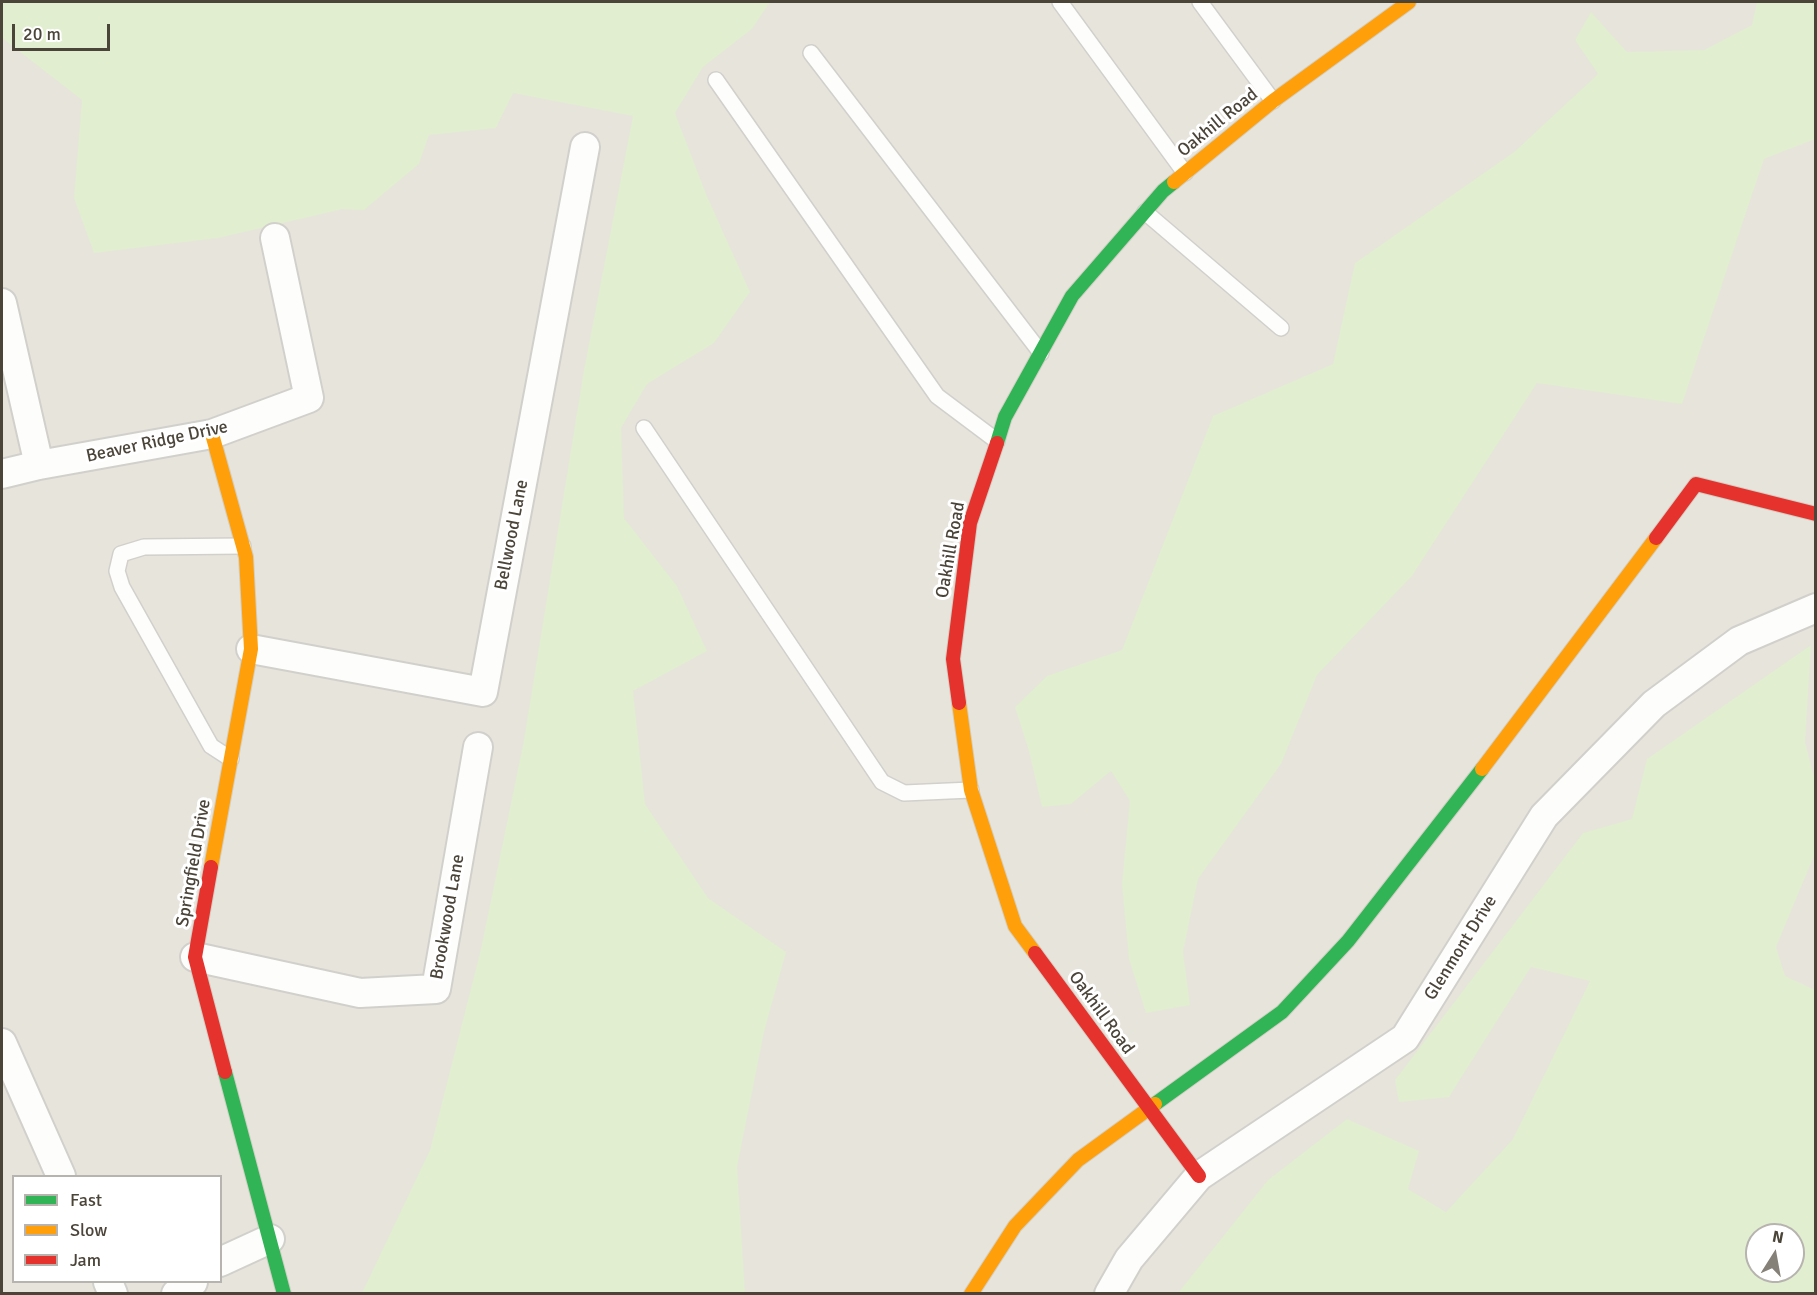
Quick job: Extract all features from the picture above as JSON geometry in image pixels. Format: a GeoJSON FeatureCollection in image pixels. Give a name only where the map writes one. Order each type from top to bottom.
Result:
{"type":"FeatureCollection","features":[{"type":"Feature","properties":{"kind":"street","name":"Oakhill Road"},"geometry":{"type":"LineString","coordinates":[[1199,1176],[1015,926],[971,790],[952,659],[970,523],[1005,417],[1072,296],[1163,191],[1273,101],[1409,2]]}},
{"type":"Feature","properties":{"kind":"street","name":"Bellwood Lane"},"geometry":{"type":"LineString","coordinates":[[251,649],[483,692],[585,147]]}},
{"type":"Feature","properties":{"kind":"street","name":"Beaver Ridge Drive"},"geometry":{"type":"LineString","coordinates":[[2,474],[39,465],[212,434],[309,398],[275,238]]}},
{"type":"Feature","properties":{"kind":"street"},"geometry":{"type":"LineString","coordinates":[[2,303],[39,465]]}},
{"type":"Feature","properties":{"kind":"street","name":"Springfield Drive"},"geometry":{"type":"LineString","coordinates":[[212,434],[246,557],[251,649],[195,957],[284,1293]]}},
{"type":"Feature","properties":{"kind":"street"},"geometry":{"type":"LineString","coordinates":[[971,1293],[1015,1226],[1078,1160],[1282,1012],[1348,941],[1528,710],[1696,484],[1815,514]]}},
{"type":"Feature","properties":{"kind":"street","name":"Glenmont Drive"},"geometry":{"type":"LineString","coordinates":[[1109,1293],[1129,1259],[1199,1176],[1405,1038],[1544,816],[1654,704],[1739,641],[1815,608]]}},
{"type":"Feature","properties":{"kind":"street","name":"Brookwood Lane"},"geometry":{"type":"LineString","coordinates":[[195,957],[360,993],[436,989],[478,747]]}},
{"type":"Feature","properties":{"kind":"street"},"geometry":{"type":"LineString","coordinates":[[2,1043],[61,1175]]}},
{"type":"Feature","properties":{"kind":"street"},"geometry":{"type":"LineString","coordinates":[[222,1261],[270,1239]]}},
{"type":"Feature","properties":{"kind":"street"},"geometry":{"type":"LineString","coordinates":[[176,1293],[190,1283]]}},
{"type":"Feature","properties":{"kind":"lane"},"geometry":{"type":"LineString","coordinates":[[1060,2],[1185,173]]}},
{"type":"Feature","properties":{"kind":"lane"},"geometry":{"type":"LineString","coordinates":[[1200,2],[1273,101]]}},
{"type":"Feature","properties":{"kind":"lane"},"geometry":{"type":"LineString","coordinates":[[811,53],[1041,353]]}},
{"type":"Feature","properties":{"kind":"lane"},"geometry":{"type":"LineString","coordinates":[[716,80],[937,396],[997,441]]}},
{"type":"Feature","properties":{"kind":"lane"},"geometry":{"type":"LineString","coordinates":[[1145,212],[1281,328]]}},
{"type":"Feature","properties":{"kind":"lane"},"geometry":{"type":"LineString","coordinates":[[644,428],[882,782],[904,793],[971,790]]}},
{"type":"Feature","properties":{"kind":"lane"},"geometry":{"type":"LineString","coordinates":[[231,759],[211,746],[122,587],[117,571],[121,554],[144,547],[243,546]]}},
{"type":"Feature","properties":{"kind":"shaded area"},"geometry":{"type":"Polygon","coordinates":[[[2,2],[1815,2],[1815,1293],[2,1294],[2,2]]]}},
{"type":"Feature","properties":{"kind":"green space"},"geometry":{"type":"Polygon","coordinates":[[[2,2],[770,2],[752,29],[703,67],[675,113],[706,194],[750,292],[714,343],[647,384],[621,428],[624,518],[677,586],[707,651],[633,691],[645,804],[708,898],[786,952],[764,1032],[737,1167],[745,1293],[362,1293],[430,1150],[481,949],[524,740],[584,370],[633,116],[513,93],[496,128],[429,135],[419,164],[364,210],[343,209],[218,238],[94,253],[74,198],[82,100],[2,38],[2,2]]]}},
{"type":"Feature","properties":{"kind":"green space"},"geometry":{"type":"Polygon","coordinates":[[[1757,2],[1815,2],[1815,139],[1764,159],[1682,404],[1537,383],[1412,576],[1317,675],[1281,764],[1198,879],[1183,952],[1190,1005],[1146,1013],[1129,959],[1122,884],[1130,801],[1111,771],[1071,804],[1042,807],[1029,751],[1015,707],[1047,676],[1122,650],[1213,416],[1333,364],[1355,263],[1514,152],[1598,74],[1575,40],[1591,12],[1627,52],[1704,50],[1752,25],[1757,2]]]}},
{"type":"Feature","properties":{"kind":"green space"},"geometry":{"type":"Polygon","coordinates":[[[1811,645],[1805,742],[1815,781],[1814,856],[1776,947],[1785,976],[1815,990],[1815,1293],[1178,1293],[1268,1180],[1347,1119],[1419,1151],[1408,1189],[1446,1212],[1513,1139],[1590,981],[1531,967],[1449,1097],[1399,1102],[1395,1080],[1583,833],[1632,819],[1647,759],[1811,645]]]}},
{"type":"Feature","properties":{"kind":"traffic: fast"},"geometry":{"type":"LineString","coordinates":[[997,443],[1005,417],[1072,296],[1163,191],[1174,182]]}},
{"type":"Feature","properties":{"kind":"traffic: fast"},"geometry":{"type":"LineString","coordinates":[[1155,1104],[1282,1012],[1348,941],[1482,769]]}},
{"type":"Feature","properties":{"kind":"traffic: fast"},"geometry":{"type":"LineString","coordinates":[[225,1072],[284,1294]]}},
{"type":"Feature","properties":{"kind":"traffic: slow"},"geometry":{"type":"LineString","coordinates":[[1174,182],[1273,101],[1409,2]]}},
{"type":"Feature","properties":{"kind":"traffic: slow"},"geometry":{"type":"LineString","coordinates":[[211,867],[251,649],[246,557],[212,434]]}},
{"type":"Feature","properties":{"kind":"traffic: slow"},"geometry":{"type":"LineString","coordinates":[[1482,769],[1656,538]]}},
{"type":"Feature","properties":{"kind":"traffic: slow"},"geometry":{"type":"LineString","coordinates":[[959,703],[971,790],[1015,926],[1035,953]]}},
{"type":"Feature","properties":{"kind":"traffic: slow"},"geometry":{"type":"LineString","coordinates":[[971,1294],[1015,1226],[1078,1160],[1155,1104]]}},
{"type":"Feature","properties":{"kind":"traffic: jam"},"geometry":{"type":"LineString","coordinates":[[959,703],[953,659],[970,523],[997,443]]}},
{"type":"Feature","properties":{"kind":"traffic: jam"},"geometry":{"type":"LineString","coordinates":[[1656,538],[1696,484],[1816,514]]}},
{"type":"Feature","properties":{"kind":"traffic: jam"},"geometry":{"type":"LineString","coordinates":[[211,867],[195,957],[225,1072]]}},
{"type":"Feature","properties":{"kind":"traffic: jam"},"geometry":{"type":"LineString","coordinates":[[1035,953],[1199,1176]]}}]}
